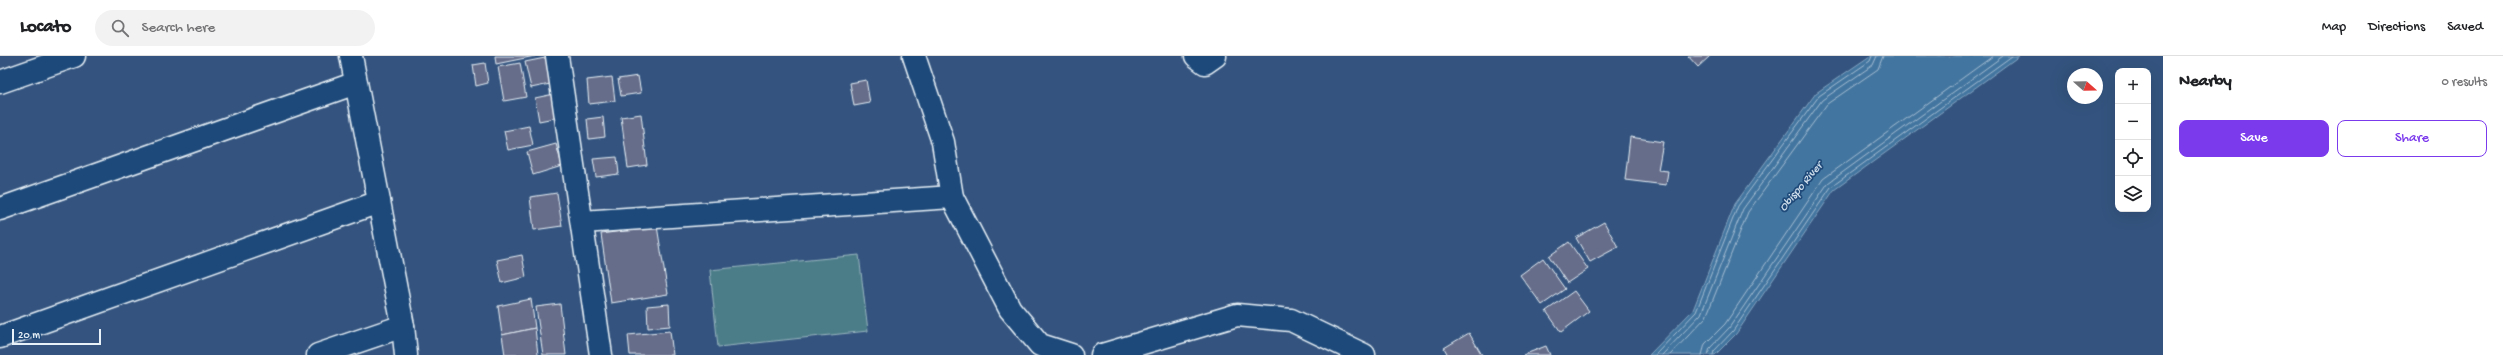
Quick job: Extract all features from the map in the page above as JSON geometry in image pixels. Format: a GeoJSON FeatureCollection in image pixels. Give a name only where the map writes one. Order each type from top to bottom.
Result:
{"type":"FeatureCollection","features":[{"type":"Feature","properties":{"kind":"street"},"geometry":{"type":"LineString","coordinates":[[0,82],[74,56]]}},
{"type":"Feature","properties":{"kind":"street"},"geometry":{"type":"LineString","coordinates":[[351,56],[403,326],[406,355]]}},
{"type":"Feature","properties":{"kind":"street"},"geometry":{"type":"LineString","coordinates":[[557,56],[601,355]]}},
{"type":"Feature","properties":{"kind":"street"},"geometry":{"type":"LineString","coordinates":[[914,56],[943,142],[952,197],[1010,309],[1040,345],[1071,355]]}},
{"type":"Feature","properties":{"kind":"street"},"geometry":{"type":"LineString","coordinates":[[0,209],[356,83]]}},
{"type":"Feature","properties":{"kind":"street"},"geometry":{"type":"LineString","coordinates":[[582,222],[952,197]]}},
{"type":"Feature","properties":{"kind":"street"},"geometry":{"type":"LineString","coordinates":[[0,337],[379,202]]}},
{"type":"Feature","properties":{"kind":"street"},"geometry":{"type":"LineString","coordinates":[[1102,355],[1237,315],[1291,320],[1364,355]]}},
{"type":"Feature","properties":{"kind":"street"},"geometry":{"type":"LineString","coordinates":[[318,355],[403,326]]}},
{"type":"Feature","properties":{"kind":"green space"},"geometry":{"type":"Polygon","coordinates":[[[859,255],[868,331],[718,347],[710,270],[859,255]]]}},
{"type":"Feature","properties":{"kind":"water","name":"Obispo River"},"geometry":{"type":"Polygon","coordinates":[[[1870,56],[2019,56],[1834,190],[1736,334],[1715,355],[1649,355],[1693,310],[1735,204],[1816,93],[1870,56]]]}},
{"type":"Feature","properties":{"kind":"building"},"geometry":{"type":"Polygon","coordinates":[[[495,56],[535,56],[496,64],[495,56]]]}},
{"type":"Feature","properties":{"kind":"building"},"geometry":{"type":"Polygon","coordinates":[[[1688,56],[1710,56],[1698,67],[1688,56]]]}},
{"type":"Feature","properties":{"kind":"building"},"geometry":{"type":"Polygon","coordinates":[[[550,57],[555,83],[531,88],[525,62],[550,57]]]}},
{"type":"Feature","properties":{"kind":"building"},"geometry":{"type":"Polygon","coordinates":[[[485,63],[488,83],[476,86],[473,65],[485,63]]]}},
{"type":"Feature","properties":{"kind":"building"},"geometry":{"type":"Polygon","coordinates":[[[520,63],[526,97],[504,101],[498,67],[520,63]]]}},
{"type":"Feature","properties":{"kind":"building"},"geometry":{"type":"Polygon","coordinates":[[[638,76],[641,93],[621,96],[618,79],[638,76]]]}},
{"type":"Feature","properties":{"kind":"building"},"geometry":{"type":"Polygon","coordinates":[[[612,77],[615,101],[589,104],[587,80],[612,77]]]}},
{"type":"Feature","properties":{"kind":"building"},"geometry":{"type":"Polygon","coordinates":[[[866,80],[870,103],[854,106],[850,83],[866,80]]]}},
{"type":"Feature","properties":{"kind":"building"},"geometry":{"type":"Polygon","coordinates":[[[554,94],[559,117],[539,121],[535,98],[554,94]]]}},
{"type":"Feature","properties":{"kind":"building"},"geometry":{"type":"Polygon","coordinates":[[[641,114],[647,165],[628,168],[621,117],[641,114]]]}},
{"type":"Feature","properties":{"kind":"building"},"geometry":{"type":"Polygon","coordinates":[[[603,117],[605,137],[589,139],[587,119],[603,117]]]}},
{"type":"Feature","properties":{"kind":"building"},"geometry":{"type":"Polygon","coordinates":[[[529,126],[533,145],[508,150],[504,131],[529,126]]]}},
{"type":"Feature","properties":{"kind":"building"},"geometry":{"type":"Polygon","coordinates":[[[1630,137],[1663,142],[1658,170],[1668,171],[1666,185],[1625,180],[1630,137]]]}},
{"type":"Feature","properties":{"kind":"building"},"geometry":{"type":"Polygon","coordinates":[[[556,144],[562,166],[533,175],[527,152],[556,144]]]}},
{"type":"Feature","properties":{"kind":"building"},"geometry":{"type":"Polygon","coordinates":[[[617,157],[619,174],[596,177],[593,159],[617,157]]]}},
{"type":"Feature","properties":{"kind":"building"},"geometry":{"type":"Polygon","coordinates":[[[557,193],[562,226],[534,230],[530,197],[557,193]]]}},
{"type":"Feature","properties":{"kind":"building"},"geometry":{"type":"Polygon","coordinates":[[[1604,222],[1618,247],[1590,262],[1576,238],[1604,222]]]}},
{"type":"Feature","properties":{"kind":"building"},"geometry":{"type":"Polygon","coordinates":[[[657,226],[668,294],[611,303],[601,234],[657,226]]]}},
{"type":"Feature","properties":{"kind":"building"},"geometry":{"type":"Polygon","coordinates":[[[1569,242],[1588,269],[1567,283],[1549,256],[1569,242]]]}},
{"type":"Feature","properties":{"kind":"building"},"geometry":{"type":"Polygon","coordinates":[[[522,255],[526,277],[502,283],[497,260],[522,255]]]}},
{"type":"Feature","properties":{"kind":"building"},"geometry":{"type":"Polygon","coordinates":[[[1543,258],[1565,289],[1542,305],[1520,275],[1543,258]]]}},
{"type":"Feature","properties":{"kind":"building"},"geometry":{"type":"Polygon","coordinates":[[[1574,291],[1589,311],[1561,332],[1546,311],[1574,291]]]}},
{"type":"Feature","properties":{"kind":"building"},"geometry":{"type":"Polygon","coordinates":[[[531,299],[535,328],[502,335],[498,306],[531,299]]]}},
{"type":"Feature","properties":{"kind":"building"},"geometry":{"type":"Polygon","coordinates":[[[560,304],[566,355],[543,355],[536,307],[560,304]]]}},
{"type":"Feature","properties":{"kind":"building"},"geometry":{"type":"Polygon","coordinates":[[[669,304],[670,326],[648,328],[647,306],[669,304]]]}},
{"type":"Feature","properties":{"kind":"building"},"geometry":{"type":"Polygon","coordinates":[[[535,328],[538,355],[505,355],[502,335],[535,328]]]}},
{"type":"Feature","properties":{"kind":"building"},"geometry":{"type":"Polygon","coordinates":[[[670,331],[673,355],[630,355],[628,335],[670,331]]]}},
{"type":"Feature","properties":{"kind":"building"},"geometry":{"type":"Polygon","coordinates":[[[1469,333],[1482,355],[1448,355],[1444,348],[1469,333]]]}},
{"type":"Feature","properties":{"kind":"building"},"geometry":{"type":"Polygon","coordinates":[[[1546,346],[1550,355],[1523,355],[1546,346]]]}}]}
